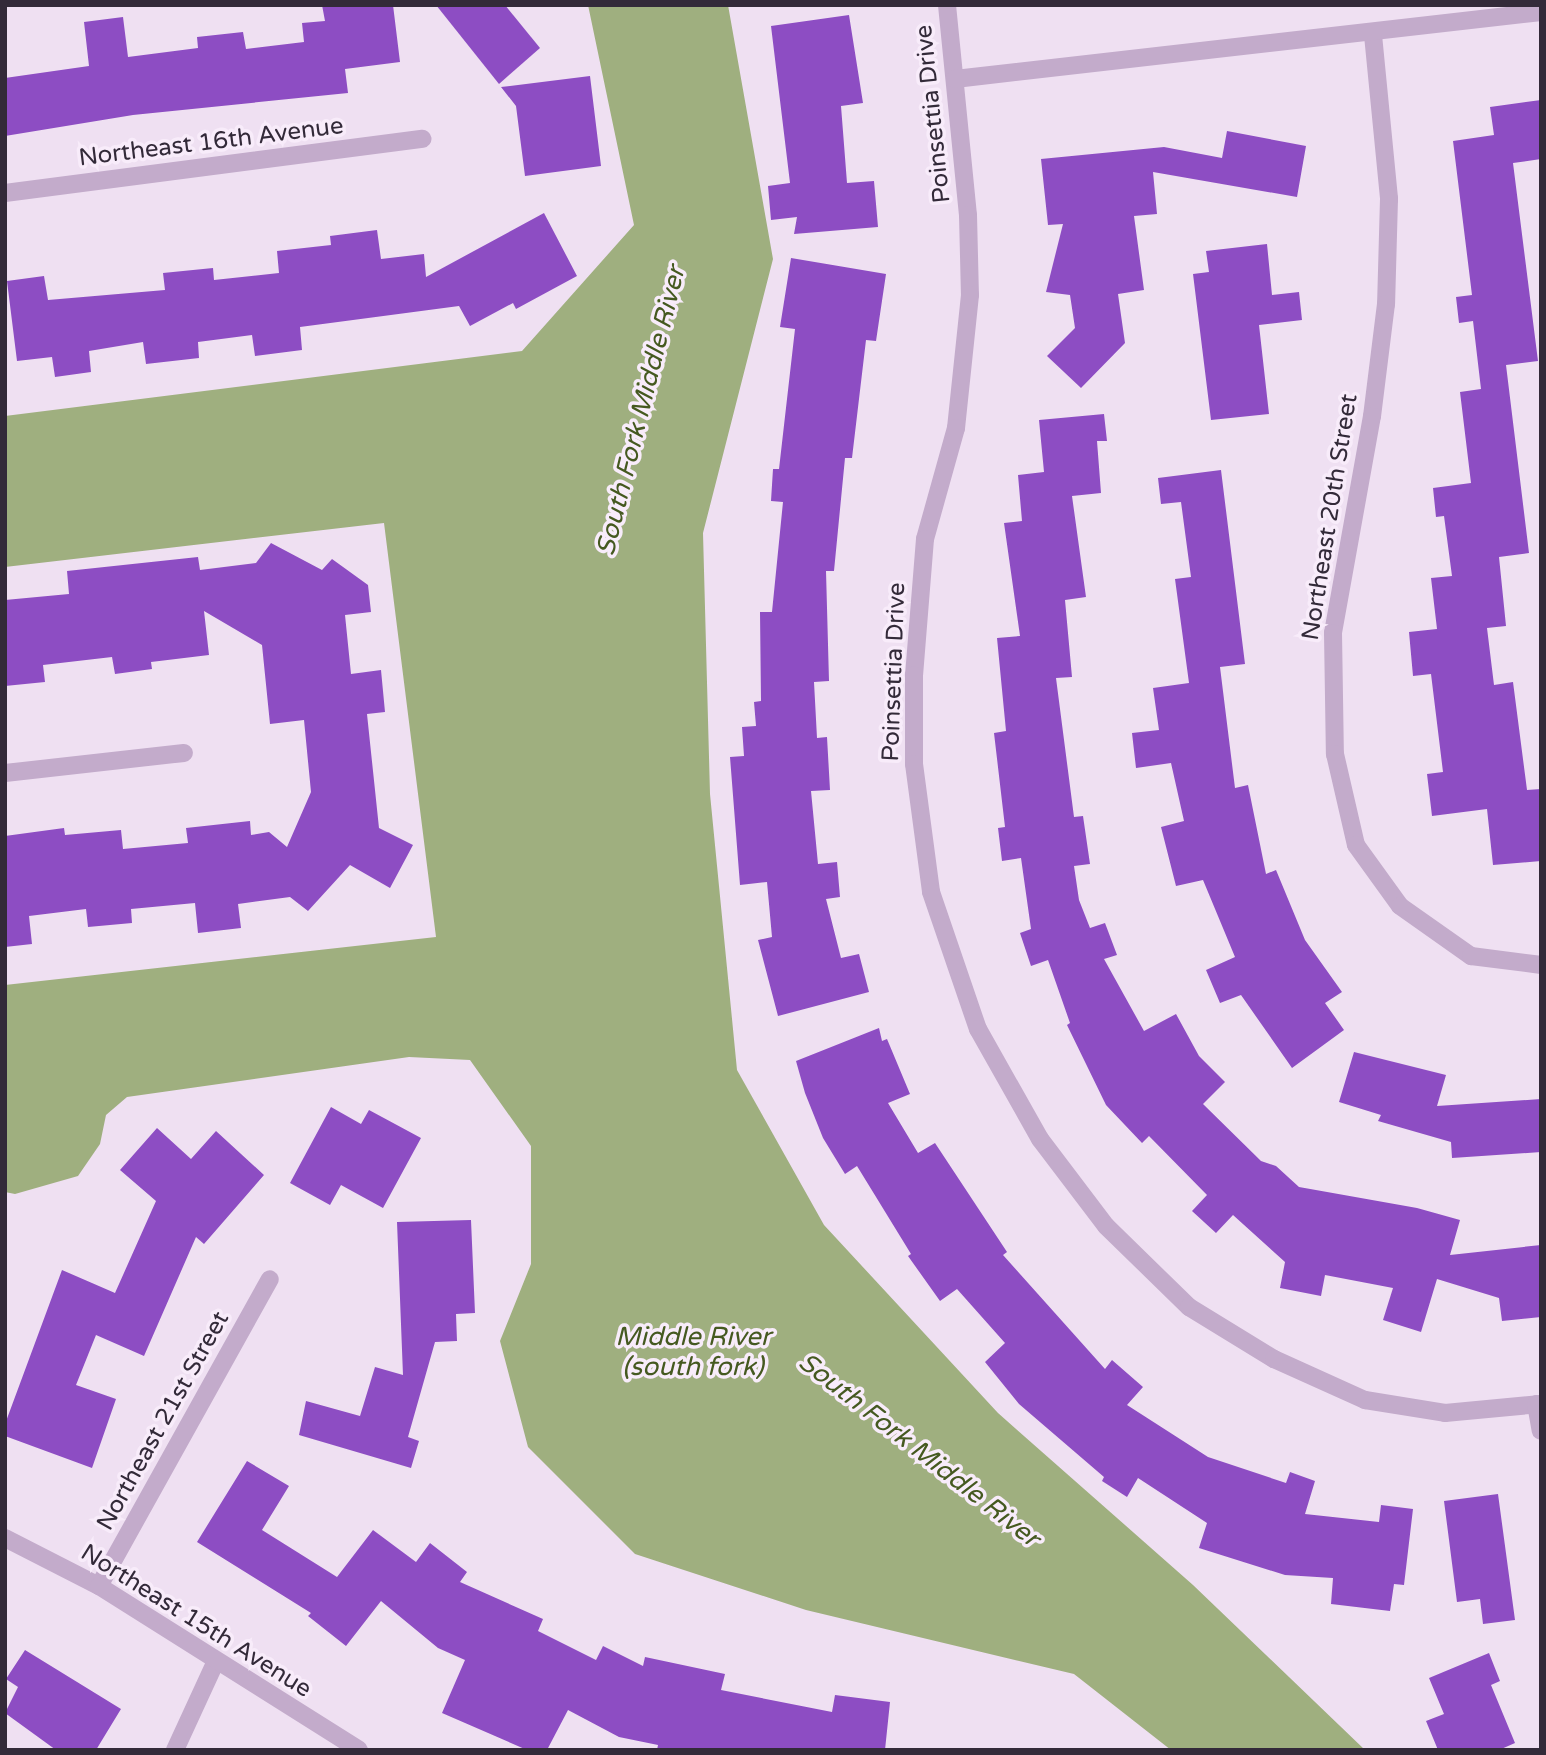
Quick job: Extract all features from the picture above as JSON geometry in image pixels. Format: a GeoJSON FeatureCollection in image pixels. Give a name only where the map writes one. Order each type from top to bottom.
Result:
{"type":"FeatureCollection","features":[{"type":"Feature","properties":{"kind":"street","name":"Poinsettia Drive"},"geometry":{"type":"LineString","coordinates":[[947,5],[968,215],[970,295],[956,428],[925,539],[914,675],[914,764],[931,892],[978,1029],[1040,1139],[1106,1226],[1189,1307],[1274,1359],[1365,1401],[1445,1413],[1539,1404]]}},
{"type":"Feature","properties":{"kind":"street"},"geometry":{"type":"LineString","coordinates":[[955,79],[1373,35],[1541,12]]}},
{"type":"Feature","properties":{"kind":"street","name":"Northeast 20th Street"},"geometry":{"type":"LineString","coordinates":[[1373,35],[1389,200],[1386,304],[1372,416],[1333,633],[1335,754],[1356,845],[1400,905],[1471,956],[1541,965]]}},
{"type":"Feature","properties":{"kind":"street","name":"Northeast 16th Avenue"},"geometry":{"type":"LineString","coordinates":[[5,193],[423,139]]}},
{"type":"Feature","properties":{"kind":"street"},"geometry":{"type":"LineString","coordinates":[[5,773],[184,753]]}},
{"type":"Feature","properties":{"kind":"street","name":"Northeast 21st Street"},"geometry":{"type":"LineString","coordinates":[[99,1586],[270,1279]]}},
{"type":"Feature","properties":{"kind":"street"},"geometry":{"type":"LineString","coordinates":[[1539,1404],[1541,1431]]}},
{"type":"Feature","properties":{"kind":"street","name":"Northeast 15th Avenue"},"geometry":{"type":"LineString","coordinates":[[5,1538],[99,1586],[359,1750]]}},
{"type":"Feature","properties":{"kind":"street"},"geometry":{"type":"LineString","coordinates":[[175,1750],[216,1661]]}},
{"type":"Feature","properties":{"kind":"water","name":"Middle River (south fork)"},"geometry":{"type":"Polygon","coordinates":[[[588,5],[728,5],[773,259],[703,533],[710,794],[737,1070],[824,1225],[998,1413],[1193,1585],[1365,1750],[1171,1750],[1074,1674],[806,1610],[635,1554],[528,1447],[500,1341],[531,1264],[531,1146],[470,1060],[409,1057],[127,1097],[106,1115],[100,1144],[78,1176],[15,1194],[5,1192],[5,985],[436,937],[384,523],[5,567],[5,416],[522,351],[634,225],[588,5]]]}},
{"type":"Feature","properties":{"kind":"building"},"geometry":{"type":"Polygon","coordinates":[[[322,5],[393,5],[400,62],[345,69],[348,93],[133,115],[5,136],[5,78],[89,66],[84,22],[123,17],[128,57],[198,48],[197,37],[243,32],[246,49],[304,42],[302,23],[325,21],[322,5]]]}},
{"type":"Feature","properties":{"kind":"building"},"geometry":{"type":"Polygon","coordinates":[[[436,5],[505,5],[540,48],[499,84],[436,5]]]}},
{"type":"Feature","properties":{"kind":"building"},"geometry":{"type":"Polygon","coordinates":[[[849,15],[863,103],[841,106],[847,183],[874,181],[878,227],[794,234],[797,217],[771,220],[768,186],[790,183],[771,26],[849,15]]]}},
{"type":"Feature","properties":{"kind":"building"},"geometry":{"type":"Polygon","coordinates":[[[590,76],[601,166],[525,176],[516,106],[501,87],[590,76]]]}},
{"type":"Feature","properties":{"kind":"building"},"geometry":{"type":"Polygon","coordinates":[[[1541,100],[1541,159],[1513,163],[1538,361],[1506,365],[1529,553],[1499,557],[1506,626],[1487,628],[1494,685],[1513,682],[1527,790],[1541,789],[1541,861],[1493,865],[1487,809],[1432,816],[1427,774],[1443,772],[1431,674],[1413,676],[1409,632],[1437,629],[1431,578],[1452,576],[1444,516],[1436,517],[1433,488],[1471,483],[1460,392],[1481,389],[1473,321],[1459,323],[1456,297],[1472,295],[1453,141],[1494,135],[1490,107],[1541,100]]]}},
{"type":"Feature","properties":{"kind":"building"},"geometry":{"type":"Polygon","coordinates":[[[1227,131],[1306,146],[1297,197],[1153,172],[1157,214],[1134,216],[1144,290],[1118,294],[1125,343],[1081,388],[1047,356],[1075,328],[1070,295],[1046,292],[1063,224],[1048,225],[1041,159],[1164,147],[1222,158],[1227,131]]]}},
{"type":"Feature","properties":{"kind":"building"},"geometry":{"type":"Polygon","coordinates":[[[544,213],[577,276],[516,309],[513,303],[470,326],[459,306],[300,327],[302,350],[255,356],[252,335],[198,342],[199,358],[146,364],[143,342],[89,351],[91,372],[55,377],[52,357],[17,361],[7,281],[44,276],[48,300],[165,290],[163,273],[213,268],[214,280],[279,273],[277,251],[331,245],[330,236],[377,230],[381,259],[424,254],[426,277],[544,213]]]}},
{"type":"Feature","properties":{"kind":"building"},"geometry":{"type":"Polygon","coordinates":[[[1267,244],[1272,295],[1299,292],[1302,320],[1259,325],[1269,414],[1211,420],[1193,274],[1209,272],[1206,251],[1267,244]]]}},
{"type":"Feature","properties":{"kind":"building"},"geometry":{"type":"Polygon","coordinates":[[[791,258],[886,274],[876,341],[866,340],[852,458],[845,458],[834,571],[826,571],[829,681],[814,682],[817,738],[827,737],[830,790],[811,791],[818,864],[837,862],[840,897],[826,899],[841,958],[859,954],[869,992],[778,1016],[758,940],[772,937],[767,882],[740,885],[730,757],[744,756],[742,727],[756,726],[754,702],[761,701],[760,612],[772,612],[783,502],[771,501],[773,469],[779,469],[795,329],[780,327],[791,258]]]}},
{"type":"Feature","properties":{"kind":"building"},"geometry":{"type":"Polygon","coordinates":[[[1104,414],[1107,441],[1097,441],[1101,493],[1072,496],[1086,597],[1065,600],[1072,677],[1056,678],[1074,817],[1083,816],[1090,864],[1074,866],[1079,900],[1090,928],[1105,923],[1117,955],[1104,959],[1144,1031],[1176,1014],[1199,1056],[1225,1082],[1203,1104],[1261,1161],[1276,1166],[1299,1187],[1417,1208],[1460,1220],[1450,1255],[1541,1245],[1541,1317],[1502,1321],[1499,1298],[1437,1279],[1421,1332],[1383,1320],[1393,1288],[1325,1275],[1321,1296],[1280,1288],[1285,1262],[1233,1215],[1216,1233],[1192,1211],[1207,1195],[1149,1136],[1142,1143],[1106,1105],[1067,1025],[1070,1023],[1048,960],[1031,966],[1020,933],[1031,929],[1021,858],[1002,861],[998,828],[1005,827],[994,733],[1006,731],[997,638],[1020,636],[1004,523],[1022,521],[1018,475],[1044,472],[1039,420],[1104,414]]]}},
{"type":"Feature","properties":{"kind":"building"},"geometry":{"type":"Polygon","coordinates":[[[1221,470],[1245,664],[1220,667],[1235,788],[1248,785],[1266,874],[1276,870],[1305,940],[1342,992],[1325,1003],[1344,1030],[1292,1068],[1241,995],[1220,1003],[1206,970],[1235,957],[1203,880],[1176,886],[1161,827],[1184,821],[1171,763],[1136,768],[1132,733],[1159,730],[1153,688],[1189,683],[1175,579],[1191,577],[1181,502],[1161,504],[1158,478],[1221,470]]]}},
{"type":"Feature","properties":{"kind":"building"},"geometry":{"type":"Polygon","coordinates":[[[271,543],[322,570],[332,559],[368,585],[371,612],[345,615],[351,674],[381,670],[385,712],[367,714],[379,828],[413,845],[390,888],[350,865],[308,911],[290,897],[238,904],[241,928],[198,933],[195,903],[131,909],[132,923],[88,927],[86,909],[29,916],[32,944],[5,947],[5,836],[64,828],[65,835],[121,830],[123,849],[188,843],[186,828],[250,821],[251,835],[269,832],[287,847],[311,792],[304,720],[270,724],[262,645],[204,611],[209,655],[151,662],[152,669],[115,674],[112,657],[43,665],[45,682],[5,686],[5,600],[69,594],[67,571],[198,557],[200,570],[256,563],[271,543]]]}},
{"type":"Feature","properties":{"kind":"building"},"geometry":{"type":"Polygon","coordinates":[[[879,1028],[882,1041],[887,1039],[910,1094],[888,1103],[918,1153],[935,1143],[1007,1252],[1003,1255],[1105,1369],[1112,1360],[1143,1387],[1127,1405],[1208,1457],[1286,1483],[1290,1472],[1315,1481],[1305,1514],[1379,1522],[1381,1505],[1413,1509],[1404,1585],[1394,1584],[1390,1611],[1331,1604],[1333,1578],[1285,1575],[1199,1548],[1207,1523],[1138,1478],[1127,1497],[1102,1481],[1104,1477],[1019,1404],[985,1362],[1005,1343],[957,1289],[940,1301],[908,1256],[911,1254],[857,1166],[845,1174],[823,1138],[805,1093],[796,1061],[879,1028]]]}},
{"type":"Feature","properties":{"kind":"building"},"geometry":{"type":"Polygon","coordinates":[[[1354,1052],[1446,1075],[1437,1106],[1541,1099],[1541,1152],[1452,1158],[1451,1142],[1378,1121],[1381,1115],[1339,1102],[1354,1052]]]}},
{"type":"Feature","properties":{"kind":"building"},"geometry":{"type":"Polygon","coordinates":[[[331,1107],[361,1124],[369,1110],[421,1138],[383,1208],[341,1185],[330,1205],[290,1183],[331,1107]]]}},
{"type":"Feature","properties":{"kind":"building"},"geometry":{"type":"Polygon","coordinates":[[[157,1128],[191,1159],[216,1131],[264,1175],[204,1244],[196,1237],[144,1356],[96,1335],[76,1385],[116,1399],[92,1468],[5,1436],[5,1424],[62,1270],[115,1293],[156,1201],[120,1170],[157,1128]]]}},
{"type":"Feature","properties":{"kind":"building"},"geometry":{"type":"Polygon","coordinates":[[[471,1220],[475,1313],[456,1314],[457,1341],[435,1342],[408,1437],[419,1441],[411,1468],[299,1435],[306,1401],[360,1416],[375,1367],[403,1375],[397,1222],[471,1220]]]}},
{"type":"Feature","properties":{"kind":"building"},"geometry":{"type":"Polygon","coordinates":[[[247,1461],[289,1486],[262,1530],[337,1577],[373,1530],[416,1562],[430,1543],[467,1572],[460,1582],[543,1619],[538,1631],[596,1660],[603,1646],[643,1666],[645,1657],[725,1674],[721,1690],[832,1712],[835,1695],[890,1702],[885,1750],[657,1750],[658,1745],[619,1737],[568,1710],[547,1750],[527,1750],[442,1713],[465,1660],[438,1648],[381,1601],[346,1646],[308,1616],[311,1613],[197,1542],[247,1461]]]}},
{"type":"Feature","properties":{"kind":"building"},"geometry":{"type":"Polygon","coordinates":[[[1498,1494],[1515,1620],[1483,1624],[1480,1599],[1457,1602],[1444,1501],[1498,1494]]]}},
{"type":"Feature","properties":{"kind":"building"},"geometry":{"type":"Polygon","coordinates":[[[25,1650],[121,1709],[96,1750],[56,1750],[5,1713],[18,1687],[6,1679],[25,1650]]]}},
{"type":"Feature","properties":{"kind":"building"},"geometry":{"type":"Polygon","coordinates":[[[1489,1653],[1500,1681],[1491,1685],[1515,1743],[1499,1750],[1438,1750],[1426,1721],[1444,1714],[1429,1678],[1489,1653]]]}},
{"type":"Feature","properties":{"kind":"water label","name":"South Fork Middle River"},"geometry":{"type":"Point","coordinates":[641,411]}},
{"type":"Feature","properties":{"kind":"water label","name":"South Fork Middle River"},"geometry":{"type":"Point","coordinates":[919,1450]}}]}
